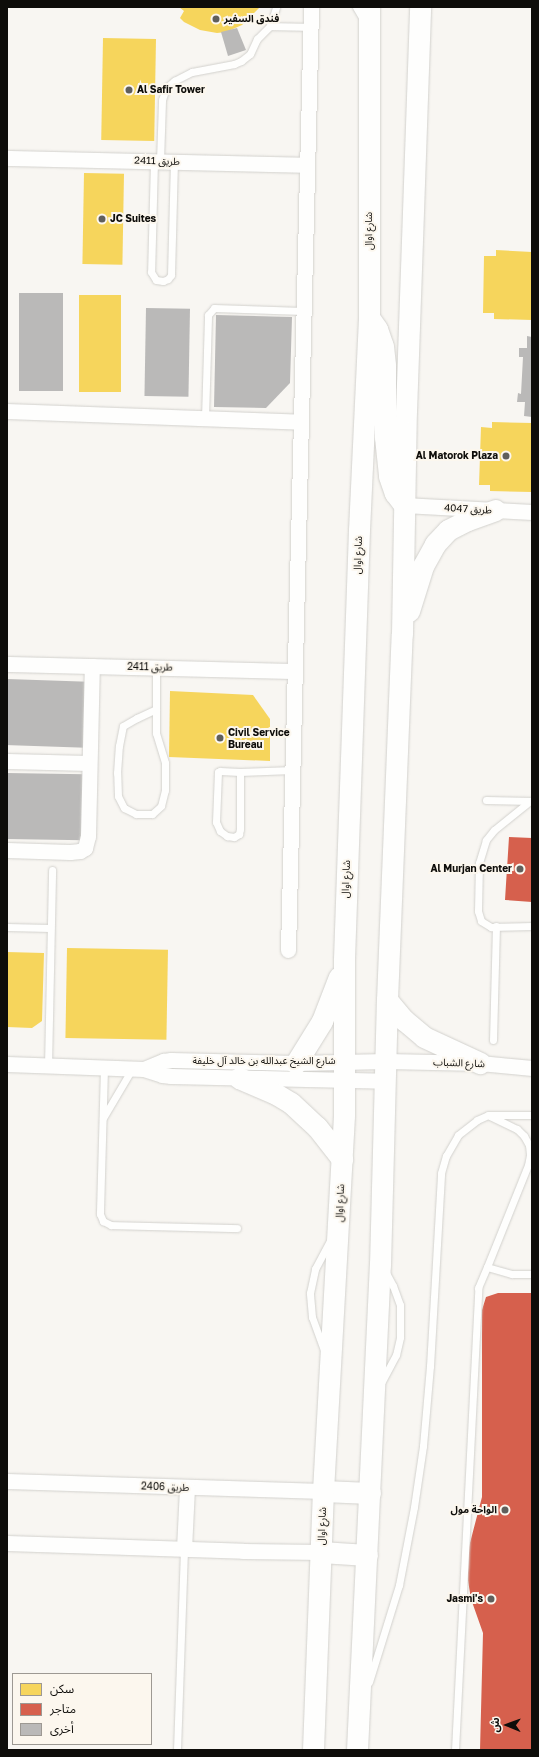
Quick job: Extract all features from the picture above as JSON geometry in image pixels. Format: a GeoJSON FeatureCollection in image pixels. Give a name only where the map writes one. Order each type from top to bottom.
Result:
{"type":"FeatureCollection","features":[{"type":"Feature","properties":{"kind":"main road"},"geometry":{"type":"LineString","coordinates":[[357,1750],[380,1265],[387,1000],[402,634],[404,505],[420,7]]}},
{"type":"Feature","properties":{"kind":"main road","name":"شارع اوال"},"geometry":{"type":"LineString","coordinates":[[313,1750],[323,1491],[342,1159],[345,1070],[344,959],[359,530],[369,317],[368,17]]}},
{"type":"Feature","properties":{"kind":"main road"},"geometry":{"type":"LineString","coordinates":[[369,317],[377,329],[383,346],[385,365],[385,437],[389,476],[395,493],[404,505]]}},
{"type":"Feature","properties":{"kind":"main road"},"geometry":{"type":"LineString","coordinates":[[402,634],[423,566],[434,544],[448,530],[468,520],[495,510]]}},
{"type":"Feature","properties":{"kind":"main road"},"geometry":{"type":"LineString","coordinates":[[296,1063],[322,1021],[331,1001],[344,959]]}},
{"type":"Feature","properties":{"kind":"main road"},"geometry":{"type":"LineString","coordinates":[[387,1000],[404,1020],[424,1037],[480,1063]]}},
{"type":"Feature","properties":{"kind":"main road"},"geometry":{"type":"LineString","coordinates":[[239,1078],[276,1094],[291,1103],[317,1127],[342,1159]]}},
{"type":"Feature","properties":{"kind":"main road"},"geometry":{"type":"LineString","coordinates":[[323,1491],[370,1493]]}},
{"type":"Feature","properties":{"kind":"main road"},"geometry":{"type":"LineString","coordinates":[[321,1552],[367,1555]]}},
{"type":"Feature","properties":{"kind":"street"},"geometry":{"type":"LineString","coordinates":[[288,950],[311,7]]}},
{"type":"Feature","properties":{"kind":"street","name":"طريق 2411"},"geometry":{"type":"LineString","coordinates":[[7,158],[306,165]]}},
{"type":"Feature","properties":{"kind":"street"},"geometry":{"type":"LineString","coordinates":[[7,411],[301,422]]}},
{"type":"Feature","properties":{"kind":"street","name":"طريق 4047"},"geometry":{"type":"LineString","coordinates":[[404,505],[532,512]]}},
{"type":"Feature","properties":{"kind":"street","name":"طريق 2411"},"geometry":{"type":"LineString","coordinates":[[7,664],[294,670]]}},
{"type":"Feature","properties":{"kind":"street"},"geometry":{"type":"LineString","coordinates":[[7,850],[70,852],[80,851],[85,848],[88,836],[92,666]]}},
{"type":"Feature","properties":{"kind":"street"},"geometry":{"type":"LineString","coordinates":[[7,761],[90,763]]}},
{"type":"Feature","properties":{"kind":"street","name":"شارع الشيخ عبدالله بن خالد آل خليفة"},"geometry":{"type":"LineString","coordinates":[[138,1069],[171,1060],[296,1063],[345,1070],[385,1071]]}},
{"type":"Feature","properties":{"kind":"street","name":"شارع الشباب"},"geometry":{"type":"LineString","coordinates":[[385,1071],[480,1063],[532,1068]]}},
{"type":"Feature","properties":{"kind":"street","name":"شارع الشيخ عبدالله بن خالد آل خليفة"},"geometry":{"type":"LineString","coordinates":[[7,1064],[138,1069],[171,1076],[239,1078],[345,1070],[385,1071]]}},
{"type":"Feature","properties":{"kind":"street","name":"طريق 2406"},"geometry":{"type":"LineString","coordinates":[[7,1481],[187,1488],[323,1491]]}},
{"type":"Feature","properties":{"kind":"street"},"geometry":{"type":"LineString","coordinates":[[184,1549],[187,1488]]}},
{"type":"Feature","properties":{"kind":"street"},"geometry":{"type":"LineString","coordinates":[[7,1543],[321,1552]]}},
{"type":"Feature","properties":{"kind":"lane"},"geometry":{"type":"LineString","coordinates":[[163,161],[151,272],[156,280],[163,281],[168,279],[171,274],[160,111],[166,88],[174,81],[192,72],[234,64],[242,60],[250,54],[257,39],[270,26],[276,7]]}},
{"type":"Feature","properties":{"kind":"lane"},"geometry":{"type":"LineString","coordinates":[[356,7],[368,17]]}},
{"type":"Feature","properties":{"kind":"lane"},"geometry":{"type":"LineString","coordinates":[[270,26],[311,27]]}},
{"type":"Feature","properties":{"kind":"lane"},"geometry":{"type":"LineString","coordinates":[[205,418],[208,315],[214,308],[303,311]]}},
{"type":"Feature","properties":{"kind":"lane"},"geometry":{"type":"LineString","coordinates":[[156,667],[156,710],[156,733],[165,763],[165,790],[161,806],[152,814],[136,814],[124,808],[118,796],[117,773],[119,746],[123,726],[156,710]]}},
{"type":"Feature","properties":{"kind":"lane"},"geometry":{"type":"LineString","coordinates":[[240,772],[239,834],[234,837],[227,836],[220,831],[216,822],[218,772],[292,770]]}},
{"type":"Feature","properties":{"kind":"lane"},"geometry":{"type":"LineString","coordinates":[[486,800],[531,801]]}},
{"type":"Feature","properties":{"kind":"lane"},"geometry":{"type":"LineString","coordinates":[[531,801],[494,830],[486,840],[481,851],[479,863],[479,916],[486,924],[496,926],[532,926]]}},
{"type":"Feature","properties":{"kind":"lane"},"geometry":{"type":"LineString","coordinates":[[48,1066],[52,870]]}},
{"type":"Feature","properties":{"kind":"lane"},"geometry":{"type":"LineString","coordinates":[[493,1040],[496,926]]}},
{"type":"Feature","properties":{"kind":"lane"},"geometry":{"type":"LineString","coordinates":[[7,927],[50,928]]}},
{"type":"Feature","properties":{"kind":"lane"},"geometry":{"type":"LineString","coordinates":[[104,1068],[100,1214],[106,1223],[237,1228]]}},
{"type":"Feature","properties":{"kind":"lane"},"geometry":{"type":"LineString","coordinates":[[103,1120],[109,1105],[138,1069]]}},
{"type":"Feature","properties":{"kind":"lane"},"geometry":{"type":"LineString","coordinates":[[455,1750],[478,1288],[528,1165],[530,1155],[527,1141],[517,1129],[488,1115]]}},
{"type":"Feature","properties":{"kind":"lane"},"geometry":{"type":"LineString","coordinates":[[359,1713],[399,1585],[414,1507],[430,1366],[441,1173],[446,1156],[458,1135],[467,1126],[488,1115],[532,1115]]}},
{"type":"Feature","properties":{"kind":"lane"},"geometry":{"type":"LineString","coordinates":[[487,1267],[512,1274],[532,1274]]}},
{"type":"Feature","properties":{"kind":"lane"},"geometry":{"type":"LineString","coordinates":[[177,1750],[184,1549]]}},
{"type":"Feature","properties":{"kind":"building: سكن","name":"فندق السفير"},"geometry":{"type":"Polygon","coordinates":[[[179,7],[260,7],[242,25],[226,32],[217,33],[200,30],[184,22],[180,18],[184,11],[179,7]]]}},
{"type":"Feature","properties":{"kind":"building: سكن","name":"Al Safir Tower"},"geometry":{"type":"Polygon","coordinates":[[[103,38],[156,39],[154,141],[101,140],[103,38]]]}},
{"type":"Feature","properties":{"kind":"building: سكن","name":"JC Suites"},"geometry":{"type":"Polygon","coordinates":[[[84,173],[124,174],[122,265],[82,264],[84,173]]]}},
{"type":"Feature","properties":{"kind":"building: سكن"},"geometry":{"type":"Polygon","coordinates":[[[496,250],[532,252],[532,320],[494,319],[494,313],[483,313],[484,256],[496,256],[496,250]]]}},
{"type":"Feature","properties":{"kind":"building: سكن"},"geometry":{"type":"Polygon","coordinates":[[[79,295],[121,295],[121,392],[79,392],[79,295]]]}},
{"type":"Feature","properties":{"kind":"building: سكن","name":"Al Matorok Plaza"},"geometry":{"type":"Polygon","coordinates":[[[492,422],[532,423],[532,492],[490,491],[490,485],[479,485],[481,427],[492,428],[492,422]]]}},
{"type":"Feature","properties":{"kind":"building: سكن","name":"Civil Service Bureau"},"geometry":{"type":"Polygon","coordinates":[[[170,691],[253,695],[270,719],[270,761],[169,757],[170,691]]]}},
{"type":"Feature","properties":{"kind":"building: سكن"},"geometry":{"type":"Polygon","coordinates":[[[67,948],[168,950],[166,1040],[65,1038],[67,948]]]}},
{"type":"Feature","properties":{"kind":"building: سكن"},"geometry":{"type":"Polygon","coordinates":[[[7,952],[44,953],[42,1021],[32,1028],[7,1027],[7,952]]]}},
{"type":"Feature","properties":{"kind":"building: متاجر","name":"Al Murjan Center"},"geometry":{"type":"Polygon","coordinates":[[[509,837],[532,838],[532,902],[505,900],[509,837]]]}},
{"type":"Feature","properties":{"kind":"building: متاجر","name":"الواحة مول"},"geometry":{"type":"Polygon","coordinates":[[[498,1293],[532,1293],[532,1750],[480,1750],[483,1633],[471,1599],[465,1562],[482,1497],[482,1310],[486,1297],[498,1293]]]}},
{"type":"Feature","properties":{"kind":"building: أخرى"},"geometry":{"type":"Polygon","coordinates":[[[237,28],[246,50],[228,56],[221,32],[237,28]]]}},
{"type":"Feature","properties":{"kind":"building: أخرى"},"geometry":{"type":"Polygon","coordinates":[[[19,293],[63,293],[63,391],[19,391],[19,293]]]}},
{"type":"Feature","properties":{"kind":"building: أخرى"},"geometry":{"type":"Polygon","coordinates":[[[146,308],[190,309],[188,397],[144,396],[146,308]]]}},
{"type":"Feature","properties":{"kind":"building: أخرى"},"geometry":{"type":"Polygon","coordinates":[[[216,315],[292,317],[290,383],[266,408],[214,407],[216,315]]]}},
{"type":"Feature","properties":{"kind":"building: أخرى"},"geometry":{"type":"Polygon","coordinates":[[[527,336],[532,337],[532,417],[524,416],[525,402],[517,402],[518,393],[521,394],[523,357],[519,357],[519,348],[527,348],[527,336]]]}},
{"type":"Feature","properties":{"kind":"building: أخرى"},"geometry":{"type":"Polygon","coordinates":[[[7,679],[88,682],[86,748],[7,745],[7,679]]]}},
{"type":"Feature","properties":{"kind":"building: أخرى"},"geometry":{"type":"Polygon","coordinates":[[[7,773],[85,774],[84,840],[7,839],[7,773]]]}},
{"type":"Feature","properties":{"kind":"place","name":"فندق السفير"},"geometry":{"type":"Point","coordinates":[216,19]}},
{"type":"Feature","properties":{"kind":"place","name":"Al Safir Tower"},"geometry":{"type":"Point","coordinates":[129,90]}},
{"type":"Feature","properties":{"kind":"place","name":"JC Suites"},"geometry":{"type":"Point","coordinates":[102,219]}},
{"type":"Feature","properties":{"kind":"place","name":"Al Matorok Plaza"},"geometry":{"type":"Point","coordinates":[506,456]}},
{"type":"Feature","properties":{"kind":"place","name":"Civil Service Bureau"},"geometry":{"type":"Point","coordinates":[220,738]}},
{"type":"Feature","properties":{"kind":"place","name":"Al Murjan Center"},"geometry":{"type":"Point","coordinates":[520,869]}},
{"type":"Feature","properties":{"kind":"place","name":"الواحة مول"},"geometry":{"type":"Point","coordinates":[505,1510]}},
{"type":"Feature","properties":{"kind":"place","name":"Jasmi's"},"geometry":{"type":"Point","coordinates":[491,1599]}}]}
